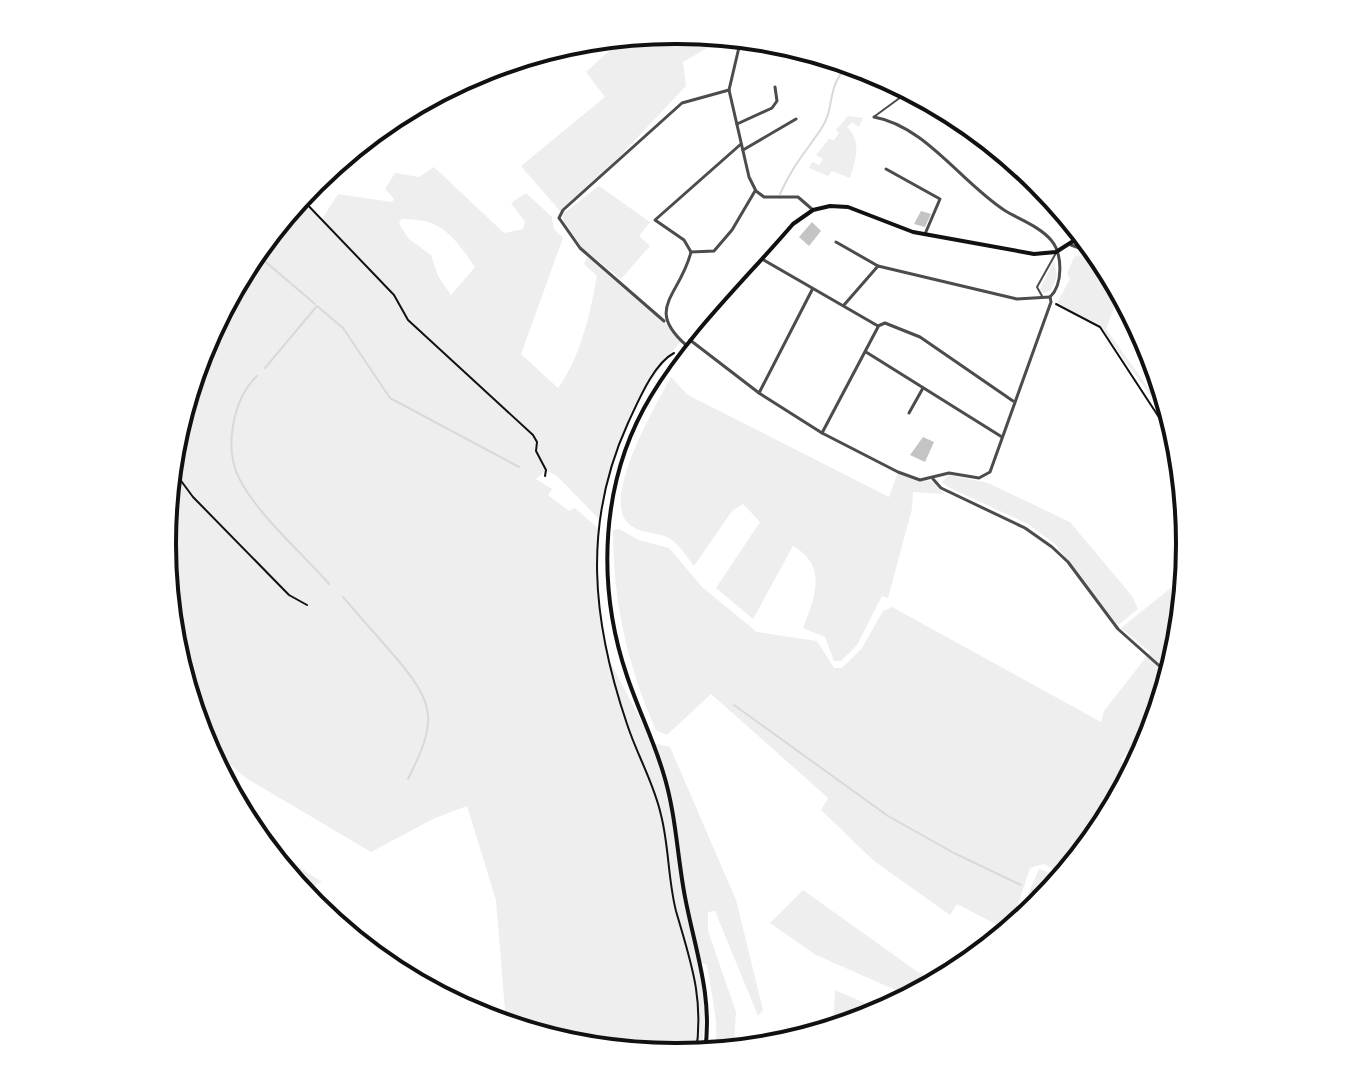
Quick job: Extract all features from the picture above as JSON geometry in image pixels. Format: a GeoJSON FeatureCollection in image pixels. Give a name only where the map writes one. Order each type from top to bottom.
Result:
{"type":"FeatureCollection","features":[{"type":"Feature","properties":{"kind":"main road"},"geometry":{"type":"LineString","coordinates":[[706,1042],[705,978],[685,898],[674,817],[653,743],[626,675],[608,590],[609,526],[623,461],[650,397],[688,343],[793,224],[813,210],[848,207],[925,234],[1034,254],[1056,252],[1074,242]]}},
{"type":"Feature","properties":{"kind":"street"},"geometry":{"type":"LineString","coordinates":[[739,48],[729,90],[756,191],[772,199],[798,197],[813,210]]}},
{"type":"Feature","properties":{"kind":"street"},"geometry":{"type":"LineString","coordinates":[[737,124],[772,108],[777,101],[775,87]]}},
{"type":"Feature","properties":{"kind":"street"},"geometry":{"type":"LineString","coordinates":[[729,90],[682,103],[563,210],[559,218],[580,248],[688,343],[822,433],[920,480],[949,473],[979,478],[990,472],[1051,302],[1050,297],[1060,277],[1056,252],[1050,239],[980,192],[935,150],[888,119],[874,117]]}},
{"type":"Feature","properties":{"kind":"street"},"geometry":{"type":"LineString","coordinates":[[743,150],[796,119]]}},
{"type":"Feature","properties":{"kind":"street"},"geometry":{"type":"LineString","coordinates":[[664,321],[663,312],[685,275],[691,252],[684,240],[655,220],[742,144]]}},
{"type":"Feature","properties":{"kind":"street"},"geometry":{"type":"LineString","coordinates":[[886,169],[940,199],[925,234]]}},
{"type":"Feature","properties":{"kind":"street"},"geometry":{"type":"LineString","coordinates":[[691,252],[714,251],[732,230],[756,191]]}},
{"type":"Feature","properties":{"kind":"street"},"geometry":{"type":"LineString","coordinates":[[836,242],[878,266],[1017,299],[1050,297]]}},
{"type":"Feature","properties":{"kind":"street"},"geometry":{"type":"LineString","coordinates":[[1071,245],[1078,247]]}},
{"type":"Feature","properties":{"kind":"street"},"geometry":{"type":"LineString","coordinates":[[762,259],[878,326]]}},
{"type":"Feature","properties":{"kind":"street"},"geometry":{"type":"LineString","coordinates":[[843,306],[878,266]]}},
{"type":"Feature","properties":{"kind":"street"},"geometry":{"type":"LineString","coordinates":[[759,393],[813,289]]}},
{"type":"Feature","properties":{"kind":"street"},"geometry":{"type":"LineString","coordinates":[[822,433],[878,326],[885,323],[920,337],[1014,402]]}},
{"type":"Feature","properties":{"kind":"street"},"geometry":{"type":"LineString","coordinates":[[866,352],[1002,437]]}},
{"type":"Feature","properties":{"kind":"street"},"geometry":{"type":"LineString","coordinates":[[909,413],[923,388]]}},
{"type":"Feature","properties":{"kind":"street"},"geometry":{"type":"LineString","coordinates":[[933,479],[941,488],[1025,528],[1052,547],[1068,562],[1118,629],[1160,666]]}},
{"type":"Feature","properties":{"kind":"lane"},"geometry":{"type":"LineString","coordinates":[[874,117],[900,98]]}},
{"type":"Feature","properties":{"kind":"lane"},"geometry":{"type":"LineString","coordinates":[[1043,298],[1037,287],[1056,252]]}},
{"type":"Feature","properties":{"kind":"path"},"geometry":{"type":"LineString","coordinates":[[308,205],[394,295],[408,320],[533,435],[537,442],[536,451],[546,470],[545,476]]}},
{"type":"Feature","properties":{"kind":"path"},"geometry":{"type":"LineString","coordinates":[[1055,303],[1100,327],[1159,417]]}},
{"type":"Feature","properties":{"kind":"path"},"geometry":{"type":"LineString","coordinates":[[181,480],[193,497],[289,595],[307,605]]}},
{"type":"Feature","properties":{"kind":"path"},"geometry":{"type":"LineString","coordinates":[[599,525],[599,619],[628,727],[661,814],[675,908],[699,998],[697,1042]]}},
{"type":"Feature","properties":{"kind":"shaded area"},"geometry":{"type":"Polygon","coordinates":[[[712,45],[683,62],[686,86],[595,182],[560,211],[521,166],[605,97],[586,72],[612,48],[712,45]]]}},
{"type":"Feature","properties":{"kind":"shaded area"},"geometry":{"type":"Polygon","coordinates":[[[848,116],[863,118],[859,127],[852,122],[847,127],[856,144],[850,178],[832,171],[828,176],[809,168],[812,162],[819,165],[823,159],[816,155],[829,139],[834,140],[839,133],[836,130],[848,116]]]}},
{"type":"Feature","properties":{"kind":"shaded area"},"geometry":{"type":"Polygon","coordinates":[[[434,167],[504,233],[523,229],[525,222],[511,203],[526,193],[552,217],[554,229],[563,238],[521,354],[558,388],[579,349],[591,305],[597,276],[584,264],[588,255],[664,321],[681,341],[651,381],[627,424],[603,494],[599,519],[557,476],[546,470],[536,479],[552,489],[548,495],[569,511],[575,508],[599,529],[597,591],[607,656],[653,743],[670,747],[736,900],[763,1010],[758,1016],[715,911],[708,912],[708,931],[736,1012],[734,1040],[716,1041],[716,1020],[707,965],[699,962],[705,1011],[703,1042],[611,1039],[547,1026],[505,1012],[496,900],[467,806],[435,818],[371,852],[246,778],[227,762],[215,735],[186,641],[176,544],[186,446],[203,383],[243,294],[300,214],[307,206],[322,219],[338,194],[392,202],[394,199],[385,189],[395,173],[419,177],[434,167]],[[401,219],[399,224],[409,239],[431,255],[438,276],[451,295],[475,267],[453,238],[427,222],[401,219]]]}},
{"type":"Feature","properties":{"kind":"shaded area"},"geometry":{"type":"Polygon","coordinates":[[[599,186],[650,222],[639,236],[650,246],[621,279],[585,251],[564,224],[563,214],[599,186]]]}},
{"type":"Feature","properties":{"kind":"shaded area"},"geometry":{"type":"Polygon","coordinates":[[[1083,254],[1109,294],[1115,306],[1106,329],[1152,393],[1155,403],[1098,324],[1057,303],[1070,279],[1067,274],[1074,257],[1083,254]]]}},
{"type":"Feature","properties":{"kind":"shaded area"},"geometry":{"type":"Polygon","coordinates":[[[1054,261],[1057,276],[1051,290],[1044,293],[1040,289],[1054,261]]]}},
{"type":"Feature","properties":{"kind":"shaded area"},"geometry":{"type":"Polygon","coordinates":[[[671,377],[688,395],[889,497],[898,472],[933,482],[944,494],[913,492],[912,509],[888,598],[882,596],[857,645],[841,661],[834,661],[825,637],[803,628],[814,594],[815,573],[804,554],[793,546],[753,619],[716,588],[760,522],[743,504],[732,511],[694,566],[669,538],[629,524],[622,512],[621,495],[626,474],[643,429],[671,377]]]}},
{"type":"Feature","properties":{"kind":"shaded area"},"geometry":{"type":"Polygon","coordinates":[[[949,475],[988,483],[1070,522],[1132,596],[1138,609],[1118,625],[1055,544],[1028,524],[948,487],[942,482],[949,475]]]}},
{"type":"Feature","properties":{"kind":"shaded area"},"geometry":{"type":"Polygon","coordinates":[[[619,529],[639,540],[669,548],[702,587],[757,632],[817,641],[834,668],[842,668],[862,648],[883,611],[892,607],[1101,722],[1104,711],[1150,652],[1121,628],[1172,587],[1166,641],[1149,704],[1131,749],[1121,760],[1124,764],[1109,793],[1054,870],[1044,864],[1030,868],[1017,908],[998,925],[957,904],[950,915],[874,861],[821,810],[828,798],[711,694],[667,735],[656,730],[637,681],[624,632],[616,582],[613,530],[619,529]]]}},
{"type":"Feature","properties":{"kind":"shaded area"},"geometry":{"type":"Polygon","coordinates":[[[292,863],[322,882],[313,886],[292,863]]]}},
{"type":"Feature","properties":{"kind":"shaded area"},"geometry":{"type":"Polygon","coordinates":[[[1039,869],[1052,873],[1029,897],[1039,869]]]}},
{"type":"Feature","properties":{"kind":"shaded area"},"geometry":{"type":"Polygon","coordinates":[[[803,890],[924,977],[897,991],[816,955],[770,923],[803,890]]]}},
{"type":"Feature","properties":{"kind":"shaded area"},"geometry":{"type":"Polygon","coordinates":[[[835,990],[868,1004],[837,1016],[833,1017],[835,990]]]}},
{"type":"Feature","properties":{"kind":"building"},"geometry":{"type":"Polygon","coordinates":[[[921,211],[931,214],[925,227],[914,224],[921,211]]]}},
{"type":"Feature","properties":{"kind":"building"},"geometry":{"type":"Polygon","coordinates":[[[812,222],[821,231],[809,246],[799,237],[812,222]]]}},
{"type":"Feature","properties":{"kind":"building"},"geometry":{"type":"Polygon","coordinates":[[[923,437],[934,442],[925,462],[910,455],[923,437]]]}},
{"type":"Feature","properties":{"kind":"waterway"},"geometry":{"type":"LineString","coordinates":[[780,194],[794,167],[826,121],[833,90],[841,73]]}},
{"type":"Feature","properties":{"kind":"waterway"},"geometry":{"type":"LineString","coordinates":[[265,261],[315,304]]}},
{"type":"Feature","properties":{"kind":"waterway"},"geometry":{"type":"LineString","coordinates":[[265,368],[317,306],[343,328],[390,398],[519,467]]}},
{"type":"Feature","properties":{"kind":"waterway"},"geometry":{"type":"LineString","coordinates":[[257,376],[242,398],[233,425],[235,468],[258,507],[329,584]]}},
{"type":"Feature","properties":{"kind":"waterway"},"geometry":{"type":"LineString","coordinates":[[343,597],[410,675],[425,703],[428,716],[424,743],[408,779]]}},
{"type":"Feature","properties":{"kind":"waterway"},"geometry":{"type":"LineString","coordinates":[[734,705],[888,816],[954,853],[1021,885]]}}]}
